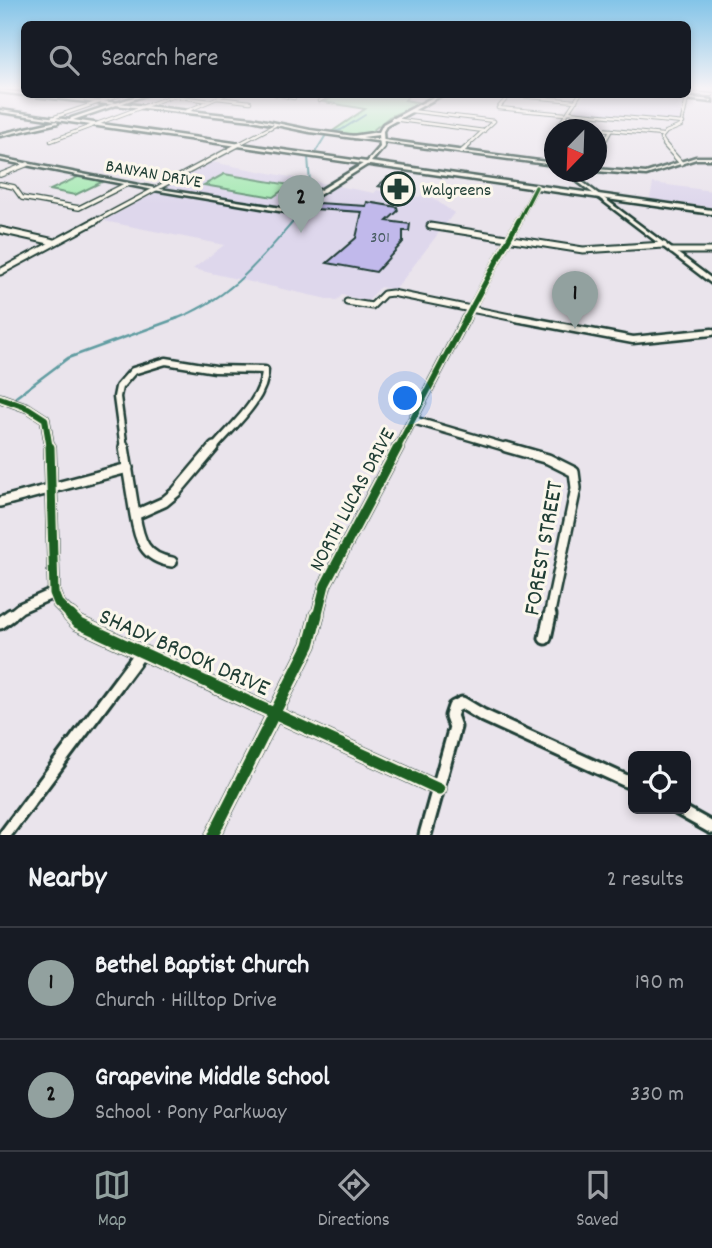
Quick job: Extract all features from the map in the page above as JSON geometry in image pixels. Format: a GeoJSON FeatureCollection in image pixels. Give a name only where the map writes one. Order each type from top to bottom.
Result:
{"type":"FeatureCollection","features":[{"type":"Feature","properties":{"kind":"main road"},"geometry":{"type":"LineString","coordinates":[[0,135],[32,127]]}},
{"type":"Feature","properties":{"kind":"main road"},"geometry":{"type":"LineString","coordinates":[[114,127],[712,212]]}},
{"type":"Feature","properties":{"kind":"main road"},"geometry":{"type":"LineString","coordinates":[[368,163],[379,152],[383,142],[383,127]]}},
{"type":"Feature","properties":{"kind":"main road"},"geometry":{"type":"LineString","coordinates":[[354,137],[381,133]]}},
{"type":"Feature","properties":{"kind":"main road"},"geometry":{"type":"LineString","coordinates":[[618,211],[620,202],[630,200]]}},
{"type":"Feature","properties":{"kind":"street"},"geometry":{"type":"LineString","coordinates":[[51,141],[85,127]]}},
{"type":"Feature","properties":{"kind":"street"},"geometry":{"type":"LineString","coordinates":[[0,272],[271,127]]}},
{"type":"Feature","properties":{"kind":"street"},"geometry":{"type":"LineString","coordinates":[[288,127],[544,163]]}},
{"type":"Feature","properties":{"kind":"street"},"geometry":{"type":"LineString","coordinates":[[453,127],[484,131]]}},
{"type":"Feature","properties":{"kind":"street"},"geometry":{"type":"LineString","coordinates":[[461,152],[488,127]]}},
{"type":"Feature","properties":{"kind":"street"},"geometry":{"type":"LineString","coordinates":[[607,130],[662,135],[676,127]]}},
{"type":"Feature","properties":{"kind":"street"},"geometry":{"type":"LineString","coordinates":[[607,142],[611,130]]}},
{"type":"Feature","properties":{"kind":"street"},"geometry":{"type":"LineString","coordinates":[[662,135],[666,147],[681,163]]}},
{"type":"Feature","properties":{"kind":"street"},"geometry":{"type":"LineString","coordinates":[[607,171],[646,174],[696,158],[712,158]]}},
{"type":"Feature","properties":{"kind":"street","name":"BANYAN DRIVE"},"geometry":{"type":"LineString","coordinates":[[0,159],[154,189],[303,213],[315,195],[368,163]]}},
{"type":"Feature","properties":{"kind":"street"},"geometry":{"type":"LineString","coordinates":[[0,175],[28,164]]}},
{"type":"Feature","properties":{"kind":"street"},"geometry":{"type":"LineString","coordinates":[[580,182],[712,282]]}},
{"type":"Feature","properties":{"kind":"street"},"geometry":{"type":"LineString","coordinates":[[0,184],[14,187],[22,198],[76,208],[127,184]]}},
{"type":"Feature","properties":{"kind":"street","name":"NORTH LUCAS DRIVE"},"geometry":{"type":"LineString","coordinates":[[213,835],[309,645],[325,585],[536,187]]}},
{"type":"Feature","properties":{"kind":"street"},"geometry":{"type":"LineString","coordinates":[[430,226],[583,250],[664,245]]}},
{"type":"Feature","properties":{"kind":"street"},"geometry":{"type":"LineString","coordinates":[[0,230],[55,243]]}},
{"type":"Feature","properties":{"kind":"street"},"geometry":{"type":"LineString","coordinates":[[672,251],[712,251]]}},
{"type":"Feature","properties":{"kind":"street"},"geometry":{"type":"LineString","coordinates":[[347,302],[372,306],[384,294],[392,293],[633,340],[712,332]]}},
{"type":"Feature","properties":{"kind":"street"},"geometry":{"type":"LineString","coordinates":[[135,515],[164,502],[176,492],[256,398],[265,383],[265,370],[217,369],[180,360],[146,364],[125,376],[115,397],[135,515],[141,545],[146,554],[157,561],[172,562]]}},
{"type":"Feature","properties":{"kind":"street"},"geometry":{"type":"LineString","coordinates":[[0,398],[28,408],[45,419],[50,443],[54,593],[20,608],[0,623]]}},
{"type":"Feature","properties":{"kind":"street","name":"FOREST STREET"},"geometry":{"type":"LineString","coordinates":[[413,420],[567,467],[577,477],[545,638]]}},
{"type":"Feature","properties":{"kind":"street"},"geometry":{"type":"LineString","coordinates":[[0,502],[128,468]]}},
{"type":"Feature","properties":{"kind":"street","name":"SHADY BROOK DRIVE"},"geometry":{"type":"LineString","coordinates":[[54,593],[58,603],[78,623],[439,789]]}},
{"type":"Feature","properties":{"kind":"street"},"geometry":{"type":"LineString","coordinates":[[5,835],[141,653]]}},
{"type":"Feature","properties":{"kind":"street"},"geometry":{"type":"LineString","coordinates":[[425,835],[455,727],[451,716],[454,707],[462,703],[482,715],[628,782]]}},
{"type":"Feature","properties":{"kind":"street"},"geometry":{"type":"LineString","coordinates":[[687,814],[712,828]]}},
{"type":"Feature","properties":{"kind":"shaded area"},"geometry":{"type":"Polygon","coordinates":[[[212,162],[374,193],[377,190],[419,197],[424,192],[454,213],[395,290],[380,287],[368,301],[342,295],[336,301],[193,269],[224,245],[104,221],[212,162]]]}},
{"type":"Feature","properties":{"kind":"shaded area"},"geometry":{"type":"Polygon","coordinates":[[[653,183],[712,191],[712,207],[650,199],[653,183]]]}},
{"type":"Feature","properties":{"kind":"green space"},"geometry":{"type":"Polygon","coordinates":[[[339,127],[377,127],[366,136],[330,133],[339,127]]]}},
{"type":"Feature","properties":{"kind":"green space"},"geometry":{"type":"Polygon","coordinates":[[[224,174],[290,185],[273,197],[204,185],[224,174]]]}},
{"type":"Feature","properties":{"kind":"green space"},"geometry":{"type":"Polygon","coordinates":[[[82,175],[104,181],[75,195],[50,190],[82,175]]]}},
{"type":"Feature","properties":{"kind":"building","name":"Walgreens"},"geometry":{"type":"Polygon","coordinates":[[[388,177],[411,180],[401,190],[378,186],[388,177]]]}},
{"type":"Feature","properties":{"kind":"building"},"geometry":{"type":"Polygon","coordinates":[[[367,202],[397,207],[398,211],[387,221],[410,224],[409,231],[403,231],[403,242],[376,272],[327,263],[356,238],[362,212],[315,209],[318,203],[366,206],[367,202]]]}},
{"type":"Feature","properties":{"kind":"waterway"},"geometry":{"type":"LineString","coordinates":[[329,133],[346,127]]}},
{"type":"Feature","properties":{"kind":"waterway"},"geometry":{"type":"LineString","coordinates":[[316,151],[326,135]]}},
{"type":"Feature","properties":{"kind":"waterway"},"geometry":{"type":"LineString","coordinates":[[308,157],[310,183]]}},
{"type":"Feature","properties":{"kind":"waterway"},"geometry":{"type":"LineString","coordinates":[[175,319],[212,301],[243,277],[299,215]]}},
{"type":"Feature","properties":{"kind":"waterway"},"geometry":{"type":"LineString","coordinates":[[16,397],[68,358],[175,319]]}},
{"type":"Feature","properties":{"kind":"cycle path"},"geometry":{"type":"LineString","coordinates":[[213,835],[309,645],[325,585],[536,187]]}},
{"type":"Feature","properties":{"kind":"cycle path"},"geometry":{"type":"LineString","coordinates":[[0,398],[28,408],[45,419],[50,443],[54,593],[58,603],[78,623],[439,789]]}},
{"type":"Feature","properties":{"kind":"place","name":"Walgreens"},"geometry":{"type":"Point","coordinates":[398,189]}},
{"type":"Feature","properties":{"kind":"place","name":"Grapevine Middle School"},"geometry":{"type":"Point","coordinates":[301,233]}},
{"type":"Feature","properties":{"kind":"place","name":"Bethel Baptist Church"},"geometry":{"type":"Point","coordinates":[575,329]}}]}
